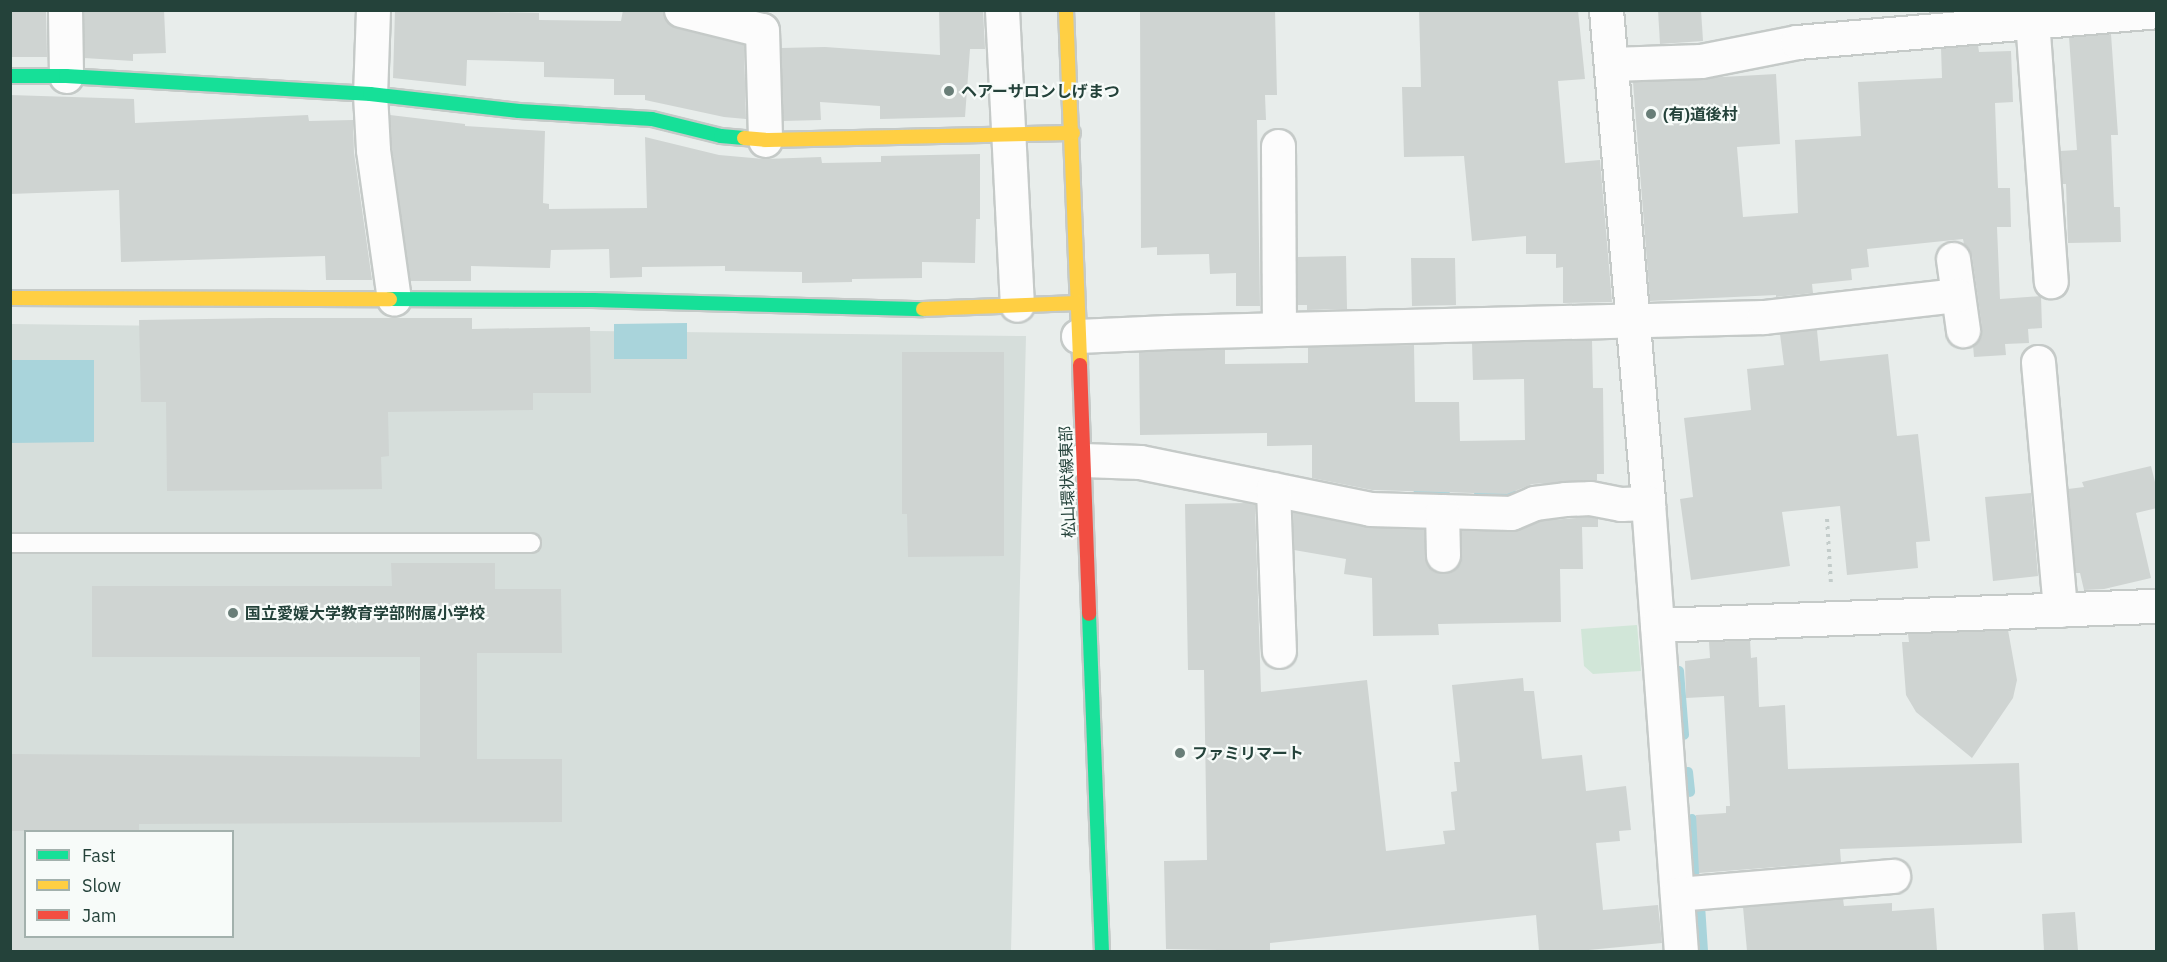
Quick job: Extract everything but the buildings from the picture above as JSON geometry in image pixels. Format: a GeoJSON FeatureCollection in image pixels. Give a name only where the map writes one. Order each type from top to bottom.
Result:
{"type":"FeatureCollection","features":[{"type":"Feature","properties":{"kind":"street"},"geometry":{"type":"LineString","coordinates":[[64,10],[66,76]]}},
{"type":"Feature","properties":{"kind":"street"},"geometry":{"type":"LineString","coordinates":[[373,10],[370,94],[373,150],[394,299]]}},
{"type":"Feature","properties":{"kind":"street"},"geometry":{"type":"LineString","coordinates":[[681,10],[762,30],[765,140]]}},
{"type":"Feature","properties":{"kind":"street"},"geometry":{"type":"LineString","coordinates":[[1002,10],[1017,305]]}},
{"type":"Feature","properties":{"kind":"street","name":"松山環状線東部"},"geometry":{"type":"LineString","coordinates":[[1066,10],[1102,951]]}},
{"type":"Feature","properties":{"kind":"street"},"geometry":{"type":"LineString","coordinates":[[1606,10],[1648,503],[1682,951]]}},
{"type":"Feature","properties":{"kind":"street"},"geometry":{"type":"LineString","coordinates":[[1611,64],[1701,61],[1797,42],[2157,11]]}},
{"type":"Feature","properties":{"kind":"street"},"geometry":{"type":"LineString","coordinates":[[2032,20],[2051,281]]}},
{"type":"Feature","properties":{"kind":"street"},"geometry":{"type":"LineString","coordinates":[[10,76],[66,76],[370,94],[519,111],[652,119],[721,136],[765,140],[1072,132]]}},
{"type":"Feature","properties":{"kind":"street"},"geometry":{"type":"LineString","coordinates":[[1278,146],[1279,329]]}},
{"type":"Feature","properties":{"kind":"street"},"geometry":{"type":"LineString","coordinates":[[1953,260],[1963,330]]}},
{"type":"Feature","properties":{"kind":"street"},"geometry":{"type":"LineString","coordinates":[[1078,336],[1764,317],[1957,295]]}},
{"type":"Feature","properties":{"kind":"street"},"geometry":{"type":"LineString","coordinates":[[10,298],[593,300],[919,309],[1077,303]]}},
{"type":"Feature","properties":{"kind":"street"},"geometry":{"type":"LineString","coordinates":[[2038,362],[2060,610]]}},
{"type":"Feature","properties":{"kind":"street"},"geometry":{"type":"LineString","coordinates":[[1083,460],[1140,462],[1370,509],[1510,513],[1534,504],[1565,499],[1590,498],[1621,504],[1648,503]]}},
{"type":"Feature","properties":{"kind":"street"},"geometry":{"type":"LineString","coordinates":[[1273,489],[1279,651]]}},
{"type":"Feature","properties":{"kind":"street"},"geometry":{"type":"LineString","coordinates":[[1442,511],[1443,555]]}},
{"type":"Feature","properties":{"kind":"street"},"geometry":{"type":"LineString","coordinates":[[1657,625],[2157,606]]}},
{"type":"Feature","properties":{"kind":"street"},"geometry":{"type":"LineString","coordinates":[[1677,894],[1893,876]]}},
{"type":"Feature","properties":{"kind":"lane"},"geometry":{"type":"LineString","coordinates":[[10,543],[531,543]]}},
{"type":"Feature","properties":{"kind":"path"},"geometry":{"type":"LineString","coordinates":[[1827,519],[1833,618]]}},
{"type":"Feature","properties":{"kind":"shaded area"},"geometry":{"type":"Polygon","coordinates":[[[11,324],[1026,336],[1011,951],[11,952],[11,324]]]}},
{"type":"Feature","properties":{"kind":"green space"},"geometry":{"type":"Polygon","coordinates":[[[1637,625],[1641,671],[1593,674],[1584,666],[1581,629],[1637,625]]]}},
{"type":"Feature","properties":{"kind":"water"},"geometry":{"type":"Polygon","coordinates":[[[687,323],[687,359],[614,359],[614,324],[687,323]]]}},
{"type":"Feature","properties":{"kind":"water"},"geometry":{"type":"Polygon","coordinates":[[[10,360],[94,360],[94,442],[11,443],[10,360]]]}},
{"type":"Feature","properties":{"kind":"waterway"},"geometry":{"type":"LineString","coordinates":[[1418,494],[1445,494]]}},
{"type":"Feature","properties":{"kind":"waterway"},"geometry":{"type":"LineString","coordinates":[[1479,494],[1512,494]]}},
{"type":"Feature","properties":{"kind":"waterway"},"geometry":{"type":"LineString","coordinates":[[1679,671],[1684,735]]}},
{"type":"Feature","properties":{"kind":"waterway"},"geometry":{"type":"LineString","coordinates":[[1688,772],[1690,792]]}},
{"type":"Feature","properties":{"kind":"waterway"},"geometry":{"type":"LineString","coordinates":[[1692,819],[1696,870]]}},
{"type":"Feature","properties":{"kind":"waterway"},"geometry":{"type":"LineString","coordinates":[[1700,905],[1703,952]]}},
{"type":"Feature","properties":{"kind":"traffic: fast"},"geometry":{"type":"LineString","coordinates":[[10,76],[66,76],[370,94],[519,111],[652,119],[721,136],[744,138]]}},
{"type":"Feature","properties":{"kind":"traffic: fast"},"geometry":{"type":"LineString","coordinates":[[390,299],[593,300],[923,309]]}},
{"type":"Feature","properties":{"kind":"traffic: fast"},"geometry":{"type":"LineString","coordinates":[[1089,614],[1102,952]]}},
{"type":"Feature","properties":{"kind":"traffic: slow"},"geometry":{"type":"LineString","coordinates":[[1066,10],[1080,365]]}},
{"type":"Feature","properties":{"kind":"traffic: slow"},"geometry":{"type":"LineString","coordinates":[[744,138],[765,140],[1073,133]]}},
{"type":"Feature","properties":{"kind":"traffic: slow"},"geometry":{"type":"LineString","coordinates":[[10,298],[390,299]]}},
{"type":"Feature","properties":{"kind":"traffic: slow"},"geometry":{"type":"LineString","coordinates":[[923,309],[1077,303]]}},
{"type":"Feature","properties":{"kind":"traffic: jam"},"geometry":{"type":"LineString","coordinates":[[1080,365],[1089,614]]}},
{"type":"Feature","properties":{"kind":"place","name":"ヘアーサロンしげまつ"},"geometry":{"type":"Point","coordinates":[949,91]}},
{"type":"Feature","properties":{"kind":"place","name":"(有)道後村"},"geometry":{"type":"Point","coordinates":[1651,114]}},
{"type":"Feature","properties":{"kind":"place","name":"国立愛媛大学教育学部附属小学校"},"geometry":{"type":"Point","coordinates":[233,613]}},
{"type":"Feature","properties":{"kind":"place","name":"ファミリマート"},"geometry":{"type":"Point","coordinates":[1180,753]}}]}
